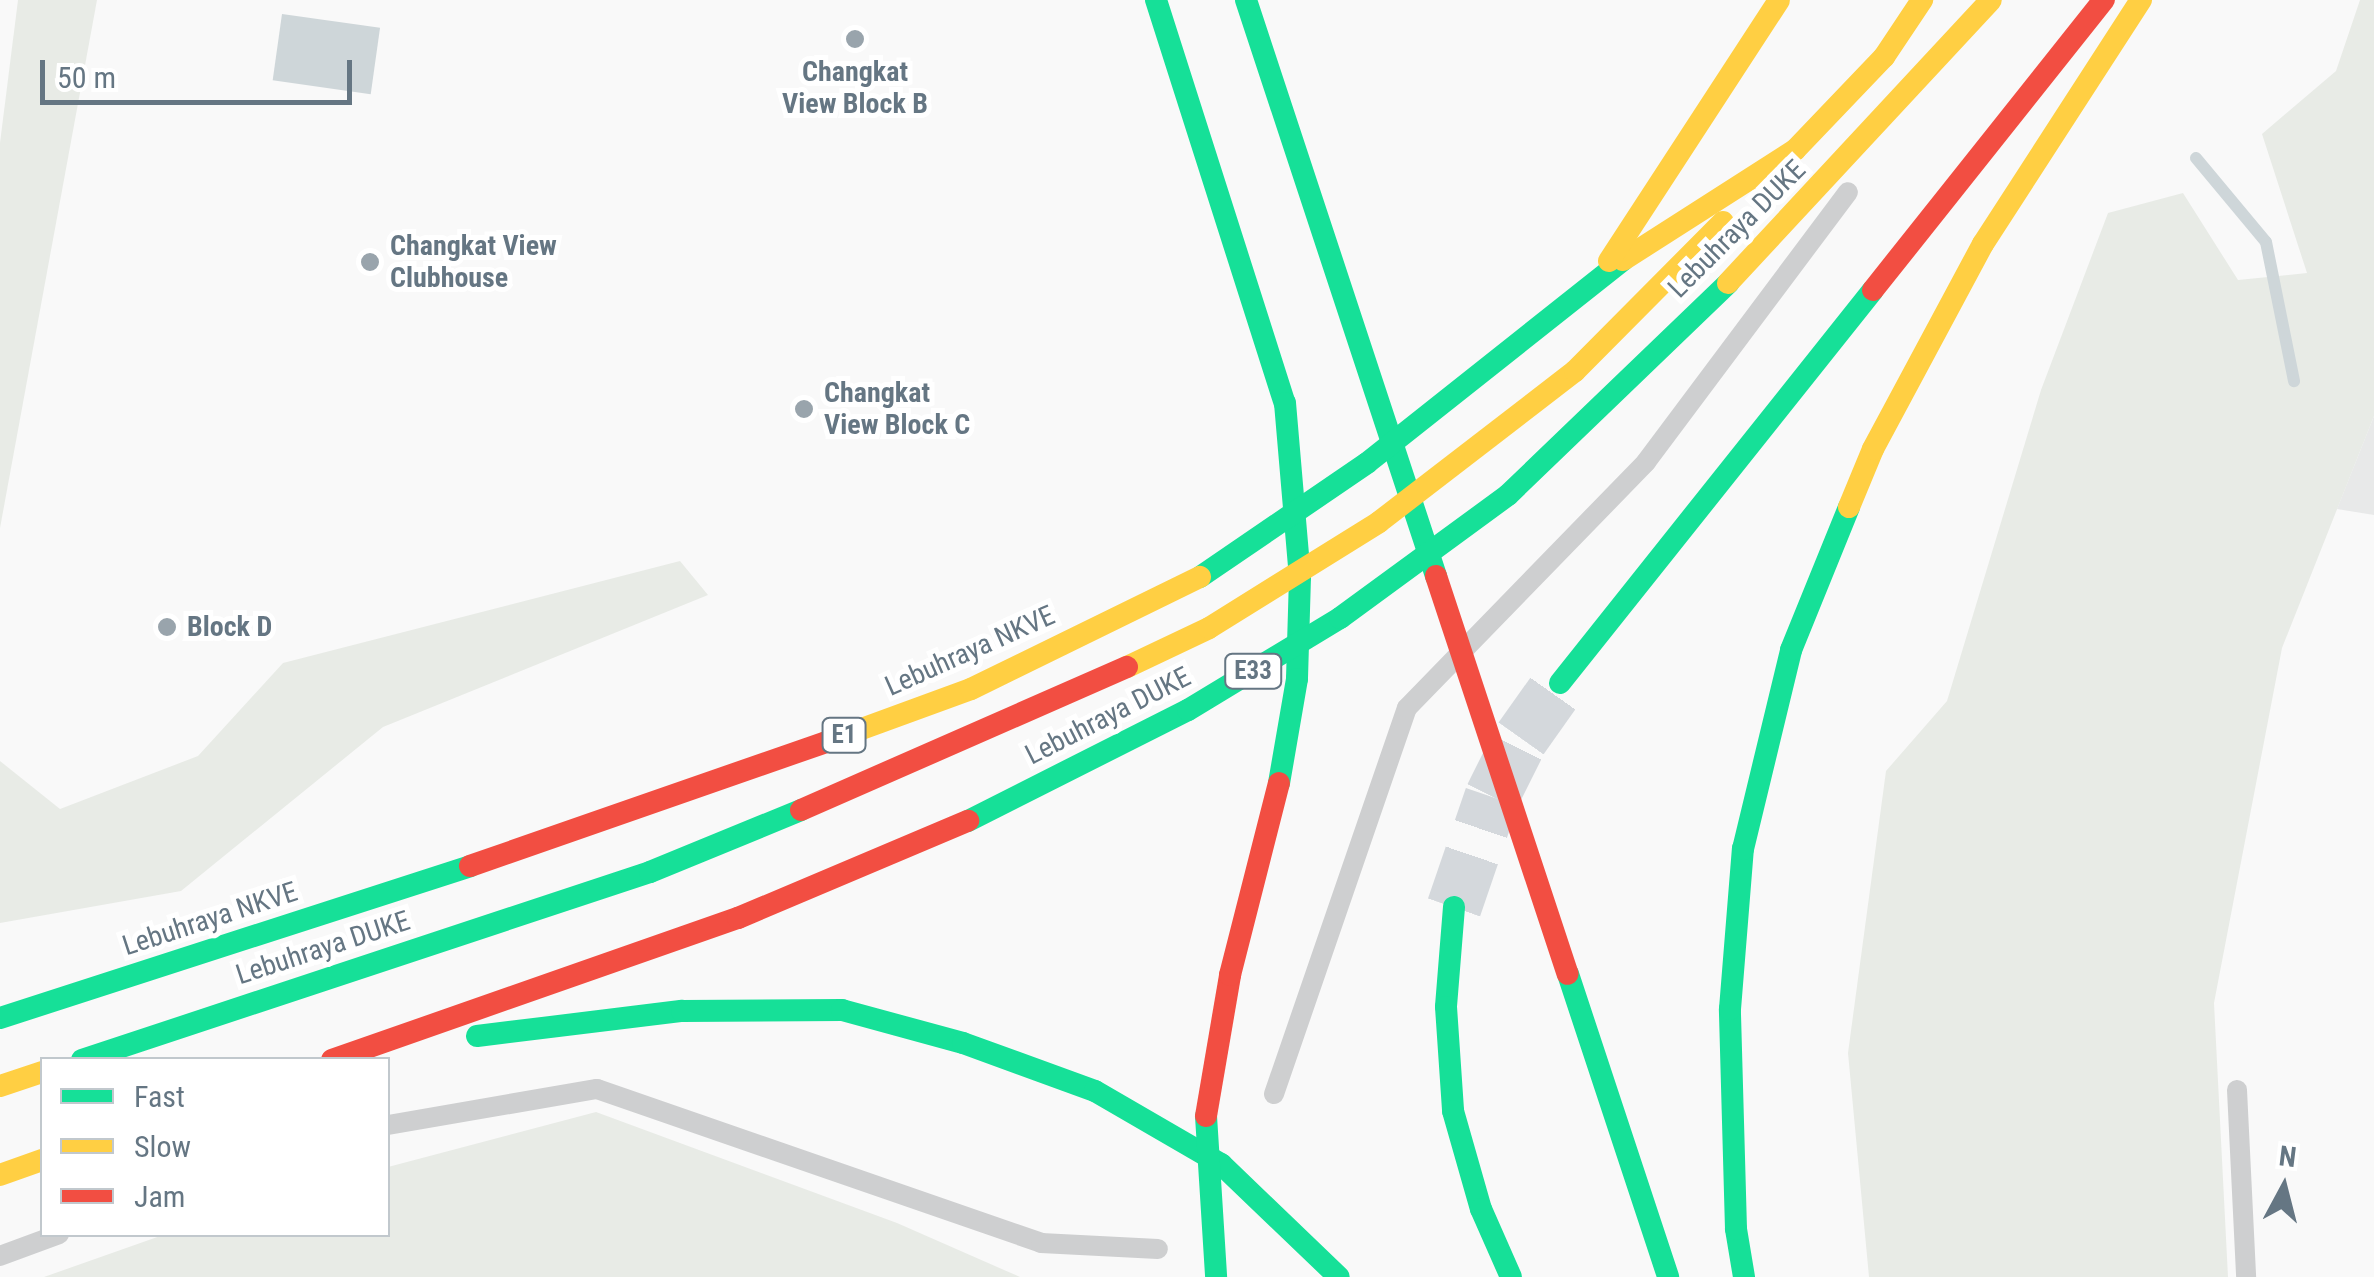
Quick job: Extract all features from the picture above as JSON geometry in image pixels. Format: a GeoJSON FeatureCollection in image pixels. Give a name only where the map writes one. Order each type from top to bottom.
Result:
{"type":"FeatureCollection","features":[{"type":"Feature","properties":{"kind":"highway"},"geometry":{"type":"LineString","coordinates":[[1156,0],[1285,403],[1300,577],[1297,679],[1285,758],[1230,974],[1205,1121],[1216,1277]]}},
{"type":"Feature","properties":{"kind":"highway"},"geometry":{"type":"LineString","coordinates":[[1246,0],[1668,1277]]}},
{"type":"Feature","properties":{"kind":"highway"},"geometry":{"type":"LineString","coordinates":[[1599,276],[1779,0]]}},
{"type":"Feature","properties":{"kind":"highway","name":"Lebuhraya DUKE"},"geometry":{"type":"LineString","coordinates":[[91,1057],[650,872],[984,735],[1208,628],[1379,522],[1575,372],[1884,57],[1922,0]]}},
{"type":"Feature","properties":{"kind":"highway","name":"Lebuhraya DUKE"},"geometry":{"type":"LineString","coordinates":[[341,1057],[738,918],[971,820],[1188,710],[1340,618],[1508,495],[1755,256],[1968,31],[1991,0]]}},
{"type":"Feature","properties":{"kind":"highway"},"geometry":{"type":"LineString","coordinates":[[1560,682],[2104,0]]}},
{"type":"Feature","properties":{"kind":"highway"},"geometry":{"type":"LineString","coordinates":[[1744,1277],[1736,1230],[1730,1009],[1743,849],[1792,650],[1873,448],[1983,244],[2141,0]]}},
{"type":"Feature","properties":{"kind":"highway","name":"Lebuhraya DUKE"},"geometry":{"type":"LineString","coordinates":[[1599,276],[1794,150]]}},
{"type":"Feature","properties":{"kind":"highway","name":"Lebuhraya NKVE"},"geometry":{"type":"LineString","coordinates":[[0,1018],[636,812],[971,689],[1219,566],[1367,462],[1599,276]]}},
{"type":"Feature","properties":{"kind":"highway"},"geometry":{"type":"LineString","coordinates":[[1454,907],[1446,1007],[1453,1111],[1481,1209],[1511,1277]]}},
{"type":"Feature","properties":{"kind":"highway"},"geometry":{"type":"LineString","coordinates":[[371,1057],[520,1027],[682,1011],[842,1010],[963,1043],[1096,1092],[1222,1164],[1339,1277]]}},
{"type":"Feature","properties":{"kind":"highway"},"geometry":{"type":"LineString","coordinates":[[0,1086],[40,1073]]}},
{"type":"Feature","properties":{"kind":"highway"},"geometry":{"type":"LineString","coordinates":[[0,1175],[40,1161]]}},
{"type":"Feature","properties":{"kind":"lane"},"geometry":{"type":"LineString","coordinates":[[1274,1094],[1406,708],[1646,462],[1968,31]]}},
{"type":"Feature","properties":{"kind":"lane"},"geometry":{"type":"LineString","coordinates":[[390,1125],[597,1089],[1041,1243],[1158,1249]]}},
{"type":"Feature","properties":{"kind":"lane"},"geometry":{"type":"LineString","coordinates":[[2237,1090],[2246,1277]]}},
{"type":"Feature","properties":{"kind":"lane"},"geometry":{"type":"LineString","coordinates":[[0,1256],[51,1237]]}},
{"type":"Feature","properties":{"kind":"shaded area"},"geometry":{"type":"Polygon","coordinates":[[[18,0],[97,0],[0,528],[0,143],[18,0]]]}},
{"type":"Feature","properties":{"kind":"shaded area"},"geometry":{"type":"Polygon","coordinates":[[[2360,0],[2374,0],[2374,416],[2282,648],[2214,1003],[2228,1277],[1869,1277],[1848,1053],[1886,771],[1947,701],[2041,390],[2108,213],[2183,193],[2238,280],[2307,273],[2262,134],[2336,71],[2360,0]]]}},
{"type":"Feature","properties":{"kind":"shaded area"},"geometry":{"type":"Polygon","coordinates":[[[282,14],[380,28],[371,94],[273,80],[282,14]]]}},
{"type":"Feature","properties":{"kind":"shaded area"},"geometry":{"type":"Polygon","coordinates":[[[2374,416],[2374,515],[2337,509],[2374,416]]]}},
{"type":"Feature","properties":{"kind":"shaded area"},"geometry":{"type":"Polygon","coordinates":[[[680,561],[708,595],[383,727],[181,891],[0,923],[0,761],[60,809],[198,756],[283,663],[680,561]]]}},
{"type":"Feature","properties":{"kind":"shaded area"},"geometry":{"type":"Polygon","coordinates":[[[596,1112],[897,1223],[1020,1277],[44,1277],[157,1237],[390,1237],[390,1166],[596,1112]]]}},
{"type":"Feature","properties":{"kind":"waterway"},"geometry":{"type":"LineString","coordinates":[[2196,158],[2266,242],[2294,381]]}},
{"type":"Feature","properties":{"kind":"tunnel"},"geometry":{"type":"LineString","coordinates":[[1454,907],[1492,796],[1521,738],[1560,683]]}},
{"type":"Feature","properties":{"kind":"traffic: fast"},"geometry":{"type":"LineString","coordinates":[[1156,0],[1285,403],[1300,577],[1297,679],[1279,783]]}},
{"type":"Feature","properties":{"kind":"traffic: fast"},"geometry":{"type":"LineString","coordinates":[[1246,0],[1436,576]]}},
{"type":"Feature","properties":{"kind":"traffic: fast"},"geometry":{"type":"LineString","coordinates":[[1200,577],[1367,463],[1623,260]]}},
{"type":"Feature","properties":{"kind":"traffic: fast"},"geometry":{"type":"LineString","coordinates":[[968,821],[1188,710],[1340,618],[1508,495],[1728,283]]}},
{"type":"Feature","properties":{"kind":"traffic: fast"},"geometry":{"type":"LineString","coordinates":[[1560,683],[1873,290]]}},
{"type":"Feature","properties":{"kind":"traffic: fast"},"geometry":{"type":"LineString","coordinates":[[1744,1277],[1736,1229],[1730,1009],[1743,849],[1791,650],[1849,507]]}},
{"type":"Feature","properties":{"kind":"traffic: fast"},"geometry":{"type":"LineString","coordinates":[[91,1057],[650,872],[801,810]]}},
{"type":"Feature","properties":{"kind":"traffic: fast"},"geometry":{"type":"LineString","coordinates":[[0,1018],[470,866]]}},
{"type":"Feature","properties":{"kind":"traffic: fast"},"geometry":{"type":"LineString","coordinates":[[1454,907],[1446,1007],[1453,1111],[1481,1209],[1511,1277]]}},
{"type":"Feature","properties":{"kind":"traffic: fast"},"geometry":{"type":"LineString","coordinates":[[1568,974],[1668,1277]]}},
{"type":"Feature","properties":{"kind":"traffic: fast"},"geometry":{"type":"LineString","coordinates":[[477,1036],[682,1011],[842,1010],[963,1043],[1095,1091],[1221,1164],[1339,1277]]}},
{"type":"Feature","properties":{"kind":"traffic: fast"},"geometry":{"type":"LineString","coordinates":[[1206,1116],[1216,1277]]}},
{"type":"Feature","properties":{"kind":"traffic: slow"},"geometry":{"type":"LineString","coordinates":[[1609,261],[1779,0]]}},
{"type":"Feature","properties":{"kind":"traffic: slow"},"geometry":{"type":"LineString","coordinates":[[1623,260],[1795,150],[1884,57],[1922,0]]}},
{"type":"Feature","properties":{"kind":"traffic: slow"},"geometry":{"type":"LineString","coordinates":[[1728,283],[1991,0]]}},
{"type":"Feature","properties":{"kind":"traffic: slow"},"geometry":{"type":"LineString","coordinates":[[1849,507],[1873,449],[1983,244],[2141,0]]}},
{"type":"Feature","properties":{"kind":"traffic: slow"},"geometry":{"type":"LineString","coordinates":[[1127,667],[1209,628],[1379,522],[1575,371],[1723,222]]}},
{"type":"Feature","properties":{"kind":"traffic: slow"},"geometry":{"type":"LineString","coordinates":[[826,742],[971,689],[1200,577]]}},
{"type":"Feature","properties":{"kind":"traffic: slow"},"geometry":{"type":"LineString","coordinates":[[0,1086],[40,1073]]}},
{"type":"Feature","properties":{"kind":"traffic: slow"},"geometry":{"type":"LineString","coordinates":[[0,1175],[40,1161]]}},
{"type":"Feature","properties":{"kind":"traffic: jam"},"geometry":{"type":"LineString","coordinates":[[1873,290],[2104,0]]}},
{"type":"Feature","properties":{"kind":"traffic: jam"},"geometry":{"type":"LineString","coordinates":[[1436,576],[1568,974]]}},
{"type":"Feature","properties":{"kind":"traffic: jam"},"geometry":{"type":"LineString","coordinates":[[801,810],[1127,667]]}},
{"type":"Feature","properties":{"kind":"traffic: jam"},"geometry":{"type":"LineString","coordinates":[[470,866],[826,742]]}},
{"type":"Feature","properties":{"kind":"traffic: jam"},"geometry":{"type":"LineString","coordinates":[[1206,1116],[1230,975],[1279,783]]}},
{"type":"Feature","properties":{"kind":"traffic: jam"},"geometry":{"type":"LineString","coordinates":[[341,1057],[738,918],[968,821]]}},
{"type":"Feature","properties":{"kind":"place","name":"Changkat View Block B"},"geometry":{"type":"Point","coordinates":[855,39]}},
{"type":"Feature","properties":{"kind":"place","name":"Changkat View Clubhouse"},"geometry":{"type":"Point","coordinates":[370,262]}},
{"type":"Feature","properties":{"kind":"place","name":"Changkat View Block C"},"geometry":{"type":"Point","coordinates":[804,409]}},
{"type":"Feature","properties":{"kind":"place","name":"Block D"},"geometry":{"type":"Point","coordinates":[167,627]}}]}
